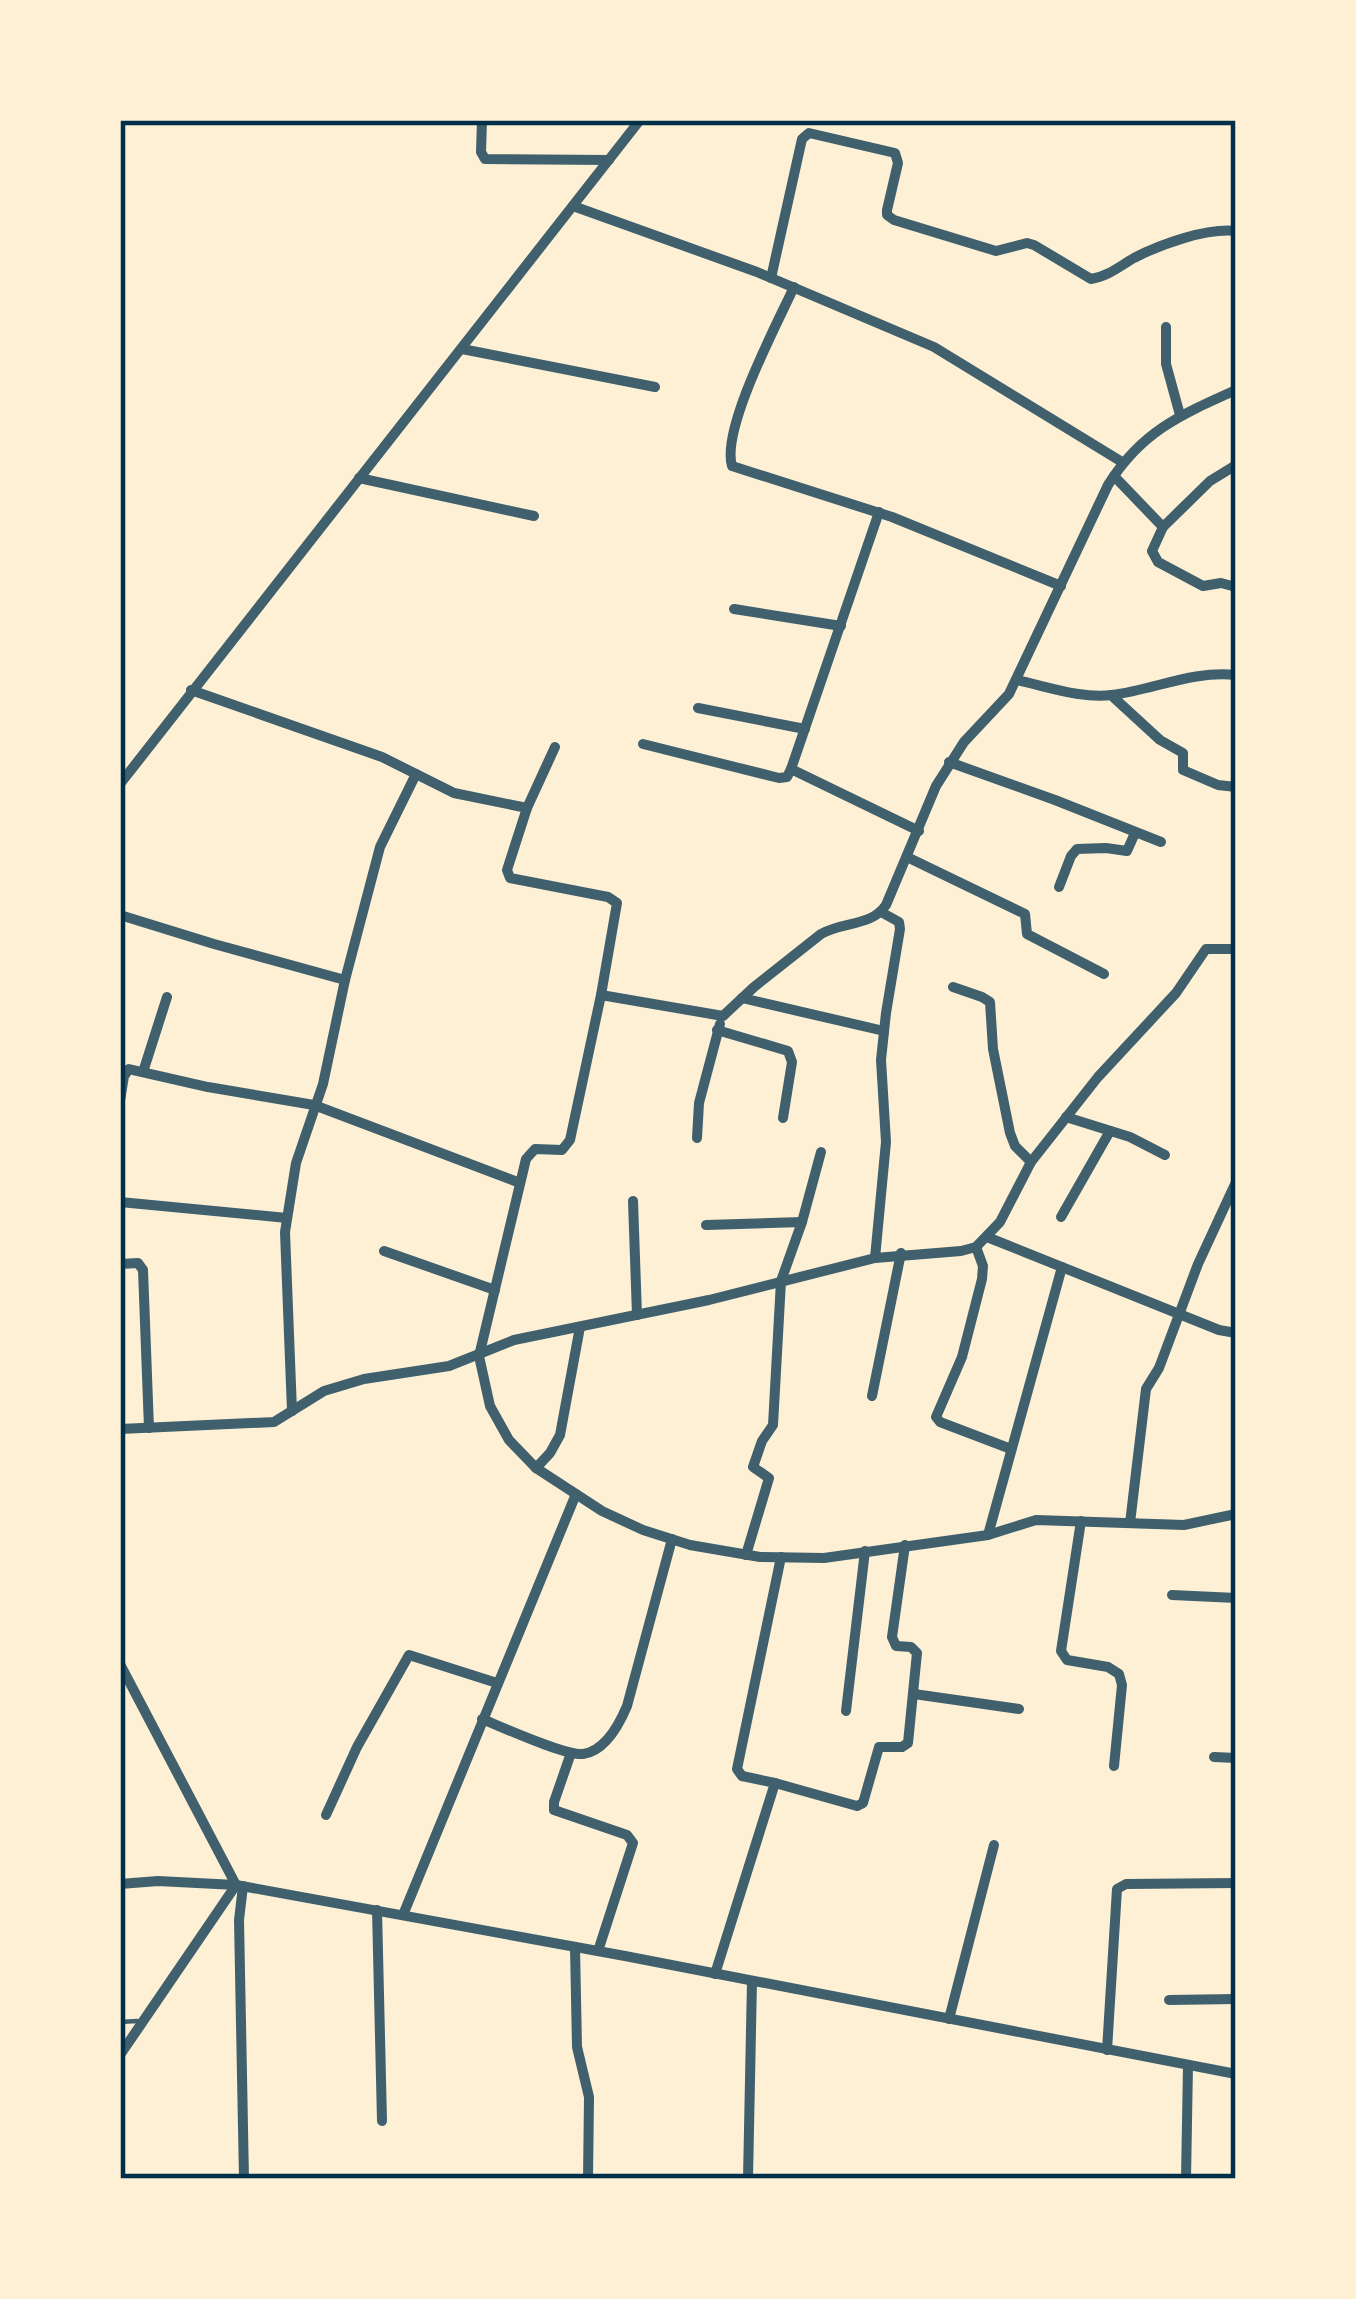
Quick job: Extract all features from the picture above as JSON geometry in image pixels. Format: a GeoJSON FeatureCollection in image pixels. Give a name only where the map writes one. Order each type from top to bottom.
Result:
{"type":"FeatureCollection","features":[{"type":"Feature","properties":{"kind":"street"},"geometry":{"type":"LineString","coordinates":[[482,120],[485,159],[609,160]]}},
{"type":"Feature","properties":{"kind":"street"},"geometry":{"type":"LineString","coordinates":[[120,784],[640,120]]}},
{"type":"Feature","properties":{"kind":"street"},"geometry":{"type":"LineString","coordinates":[[771,278],[802,139],[809,133],[895,153],[898,163],[887,210],[895,220],[1001,252],[1034,244],[1091,278],[1196,235],[1236,230]]}},
{"type":"Feature","properties":{"kind":"street"},"geometry":{"type":"LineString","coordinates":[[573,206],[771,278],[934,347],[1123,462]]}},
{"type":"Feature","properties":{"kind":"street"},"geometry":{"type":"LineString","coordinates":[[794,287],[743,402],[730,461],[738,468],[879,512],[1061,586]]}},
{"type":"Feature","properties":{"kind":"street"},"geometry":{"type":"LineString","coordinates":[[1166,327],[1166,364],[1180,415]]}},
{"type":"Feature","properties":{"kind":"street"},"geometry":{"type":"LineString","coordinates":[[462,349],[655,387]]}},
{"type":"Feature","properties":{"kind":"street"},"geometry":{"type":"LineString","coordinates":[[697,1138],[699,1103],[723,1016],[821,934],[846,923],[869,921],[881,912],[936,786],[949,762],[1009,694],[1123,462],[1146,437],[1180,415],[1236,390]]}},
{"type":"Feature","properties":{"kind":"street"},"geometry":{"type":"LineString","coordinates":[[1236,465],[1210,481],[1162,527],[1152,551],[1158,562],[1203,586],[1236,587]]}},
{"type":"Feature","properties":{"kind":"street"},"geometry":{"type":"LineString","coordinates":[[1114,476],[1162,527]]}},
{"type":"Feature","properties":{"kind":"street"},"geometry":{"type":"LineString","coordinates":[[359,478],[534,516]]}},
{"type":"Feature","properties":{"kind":"street"},"geometry":{"type":"LineString","coordinates":[[644,744],[787,777],[879,512]]}},
{"type":"Feature","properties":{"kind":"street"},"geometry":{"type":"LineString","coordinates":[[734,609],[841,626]]}},
{"type":"Feature","properties":{"kind":"street"},"geometry":{"type":"LineString","coordinates":[[1016,680],[1111,695],[1202,675],[1236,675]]}},
{"type":"Feature","properties":{"kind":"street"},"geometry":{"type":"LineString","coordinates":[[191,690],[382,757],[454,793],[527,808]]}},
{"type":"Feature","properties":{"kind":"street"},"geometry":{"type":"LineString","coordinates":[[1111,695],[1160,740],[1183,753],[1183,770],[1236,787]]}},
{"type":"Feature","properties":{"kind":"street"},"geometry":{"type":"LineString","coordinates":[[698,708],[805,729]]}},
{"type":"Feature","properties":{"kind":"street"},"geometry":{"type":"LineString","coordinates":[[555,747],[527,808],[507,870],[510,878],[608,897],[617,903],[570,1140],[562,1150],[535,1148],[529,1152],[479,1356],[490,1406],[509,1440],[536,1468],[602,1511],[672,1540],[746,1555],[824,1558],[988,1535],[1036,1520],[1184,1525],[1236,1514]]}},
{"type":"Feature","properties":{"kind":"street"},"geometry":{"type":"LineString","coordinates":[[949,762],[1161,842]]}},
{"type":"Feature","properties":{"kind":"street"},"geometry":{"type":"LineString","coordinates":[[791,769],[919,830]]}},
{"type":"Feature","properties":{"kind":"street"},"geometry":{"type":"LineString","coordinates":[[292,1411],[284,1273],[286,1218],[296,1163],[330,1057],[380,847],[416,775]]}},
{"type":"Feature","properties":{"kind":"street"},"geometry":{"type":"LineString","coordinates":[[1059,887],[1077,849],[1127,851],[1135,833]]}},
{"type":"Feature","properties":{"kind":"street"},"geometry":{"type":"LineString","coordinates":[[907,857],[1025,914],[1027,934],[1104,974]]}},
{"type":"Feature","properties":{"kind":"street"},"geometry":{"type":"LineString","coordinates":[[875,1258],[886,1142],[881,1060],[900,925],[881,912]]}},
{"type":"Feature","properties":{"kind":"street"},"geometry":{"type":"LineString","coordinates":[[120,915],[345,980]]}},
{"type":"Feature","properties":{"kind":"street"},"geometry":{"type":"LineString","coordinates":[[120,1429],[274,1422],[324,1391],[364,1379],[449,1366],[514,1340],[709,1300],[875,1258],[976,1246],[1000,1222],[1031,1162],[1098,1077],[1176,993],[1206,949],[1236,949]]}},
{"type":"Feature","properties":{"kind":"street"},"geometry":{"type":"LineString","coordinates":[[953,987],[990,1002],[993,1049],[1010,1133],[1031,1162]]}},
{"type":"Feature","properties":{"kind":"street"},"geometry":{"type":"LineString","coordinates":[[601,995],[723,1016]]}},
{"type":"Feature","properties":{"kind":"street"},"geometry":{"type":"LineString","coordinates":[[143,1072],[166,997]]}},
{"type":"Feature","properties":{"kind":"street"},"geometry":{"type":"LineString","coordinates":[[742,998],[884,1030]]}},
{"type":"Feature","properties":{"kind":"street"},"geometry":{"type":"LineString","coordinates":[[717,1030],[788,1051],[792,1062],[783,1118]]}},
{"type":"Feature","properties":{"kind":"street"},"geometry":{"type":"LineString","coordinates":[[120,1101],[129,1069],[314,1105],[520,1183]]}},
{"type":"Feature","properties":{"kind":"street"},"geometry":{"type":"LineString","coordinates":[[1066,1117],[1144,1143],[1165,1155]]}},
{"type":"Feature","properties":{"kind":"street"},"geometry":{"type":"LineString","coordinates":[[1061,1216],[1110,1131]]}},
{"type":"Feature","properties":{"kind":"street"},"geometry":{"type":"LineString","coordinates":[[746,1555],[770,1478],[753,1467],[773,1425],[781,1281],[821,1152]]}},
{"type":"Feature","properties":{"kind":"street"},"geometry":{"type":"LineString","coordinates":[[1130,1523],[1143,1398],[1236,1182]]}},
{"type":"Feature","properties":{"kind":"street"},"geometry":{"type":"LineString","coordinates":[[633,1201],[637,1315]]}},
{"type":"Feature","properties":{"kind":"street"},"geometry":{"type":"LineString","coordinates":[[120,1202],[286,1218]]}},
{"type":"Feature","properties":{"kind":"street"},"geometry":{"type":"LineString","coordinates":[[706,1225],[802,1222]]}},
{"type":"Feature","properties":{"kind":"street"},"geometry":{"type":"LineString","coordinates":[[987,1237],[1236,1333]]}},
{"type":"Feature","properties":{"kind":"street"},"geometry":{"type":"LineString","coordinates":[[976,1246],[982,1258],[982,1279],[962,1357],[937,1420],[1011,1448]]}},
{"type":"Feature","properties":{"kind":"street"},"geometry":{"type":"LineString","coordinates":[[384,1251],[495,1290]]}},
{"type":"Feature","properties":{"kind":"street"},"geometry":{"type":"LineString","coordinates":[[872,1396],[901,1253]]}},
{"type":"Feature","properties":{"kind":"street"},"geometry":{"type":"LineString","coordinates":[[120,1264],[138,1263],[143,1270],[149,1427]]}},
{"type":"Feature","properties":{"kind":"street"},"geometry":{"type":"LineString","coordinates":[[988,1535],[1062,1267]]}},
{"type":"Feature","properties":{"kind":"street"},"geometry":{"type":"LineString","coordinates":[[536,1468],[560,1435],[580,1327]]}},
{"type":"Feature","properties":{"kind":"street"},"geometry":{"type":"LineString","coordinates":[[403,1915],[576,1494]]}},
{"type":"Feature","properties":{"kind":"street"},"geometry":{"type":"LineString","coordinates":[[1082,1521],[1061,1652],[1067,1660],[1108,1667],[1119,1674],[1114,1766]]}},
{"type":"Feature","properties":{"kind":"street"},"geometry":{"type":"LineString","coordinates":[[482,1719],[571,1753],[588,1753],[605,1742],[621,1720],[672,1540]]}},
{"type":"Feature","properties":{"kind":"street"},"geometry":{"type":"LineString","coordinates":[[781,1557],[737,1769],[742,1776],[860,1805],[877,1750],[908,1742],[917,1653],[896,1646],[892,1637],[905,1545]]}},
{"type":"Feature","properties":{"kind":"street"},"geometry":{"type":"LineString","coordinates":[[846,1712],[865,1551]]}},
{"type":"Feature","properties":{"kind":"street"},"geometry":{"type":"LineString","coordinates":[[1172,1595],[1236,1598]]}},
{"type":"Feature","properties":{"kind":"street"},"geometry":{"type":"LineString","coordinates":[[326,1815],[356,1747],[410,1655],[497,1683]]}},
{"type":"Feature","properties":{"kind":"street"},"geometry":{"type":"LineString","coordinates":[[120,1664],[240,1885],[244,2179]]}},
{"type":"Feature","properties":{"kind":"street"},"geometry":{"type":"LineString","coordinates":[[914,1694],[1019,1709]]}},
{"type":"Feature","properties":{"kind":"street"},"geometry":{"type":"LineString","coordinates":[[571,1753],[554,1810],[627,1835],[633,1844],[598,1951]]}},
{"type":"Feature","properties":{"kind":"street"},"geometry":{"type":"LineString","coordinates":[[1214,1757],[1236,1758]]}},
{"type":"Feature","properties":{"kind":"street"},"geometry":{"type":"LineString","coordinates":[[715,1974],[775,1783]]}},
{"type":"Feature","properties":{"kind":"street"},"geometry":{"type":"LineString","coordinates":[[949,2019],[994,1845]]}},
{"type":"Feature","properties":{"kind":"street"},"geometry":{"type":"LineString","coordinates":[[1107,2050],[1117,1889],[1126,1884],[1236,1883]]}},
{"type":"Feature","properties":{"kind":"street"},"geometry":{"type":"LineString","coordinates":[[120,1884],[240,1885],[1236,2074]]}},
{"type":"Feature","properties":{"kind":"street"},"geometry":{"type":"LineString","coordinates":[[120,2055],[240,1885]]}},
{"type":"Feature","properties":{"kind":"street"},"geometry":{"type":"LineString","coordinates":[[377,1910],[382,2121]]}},
{"type":"Feature","properties":{"kind":"street"},"geometry":{"type":"LineString","coordinates":[[574,1947],[577,2047],[589,2097],[588,2179]]}},
{"type":"Feature","properties":{"kind":"street"},"geometry":{"type":"LineString","coordinates":[[748,2179],[752,1981]]}},
{"type":"Feature","properties":{"kind":"street"},"geometry":{"type":"LineString","coordinates":[[1169,2000],[1236,1999]]}},
{"type":"Feature","properties":{"kind":"street"},"geometry":{"type":"LineString","coordinates":[[1186,2179],[1188,2065]]}},
{"type":"Feature","properties":{"kind":"lane"},"geometry":{"type":"LineString","coordinates":[[120,2022],[143,2021]]}}]}
